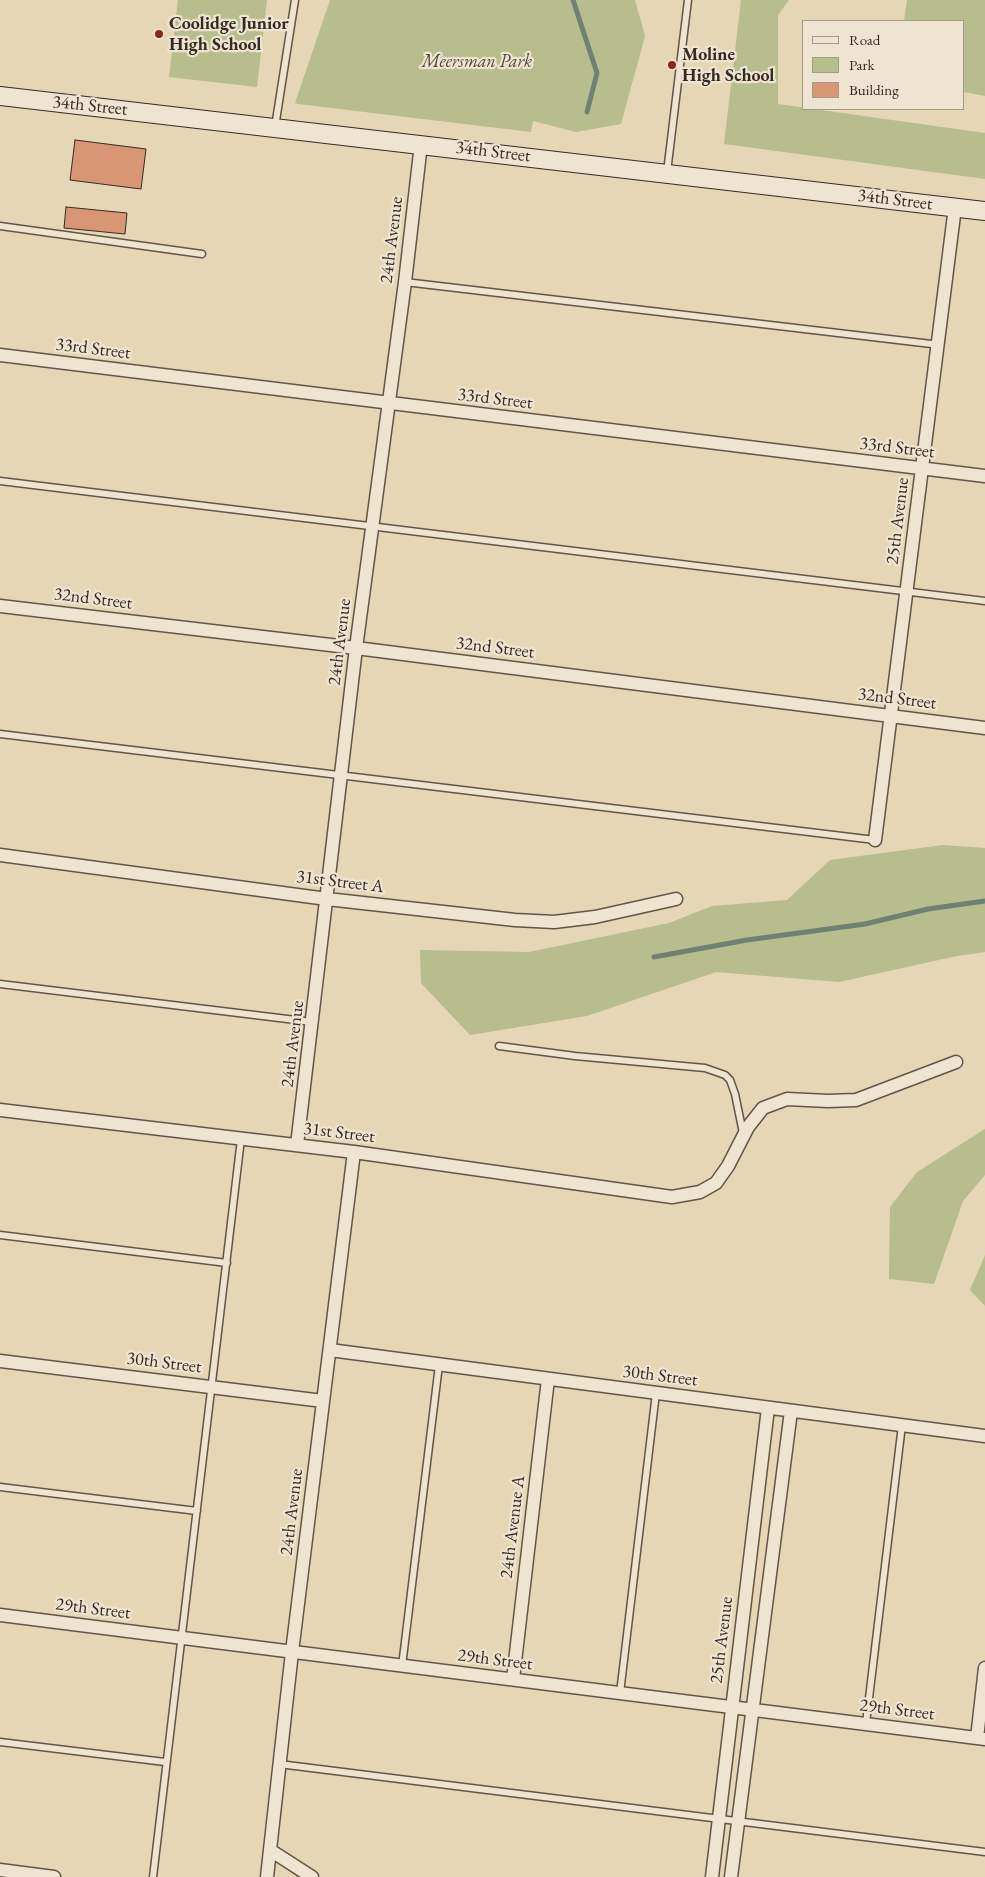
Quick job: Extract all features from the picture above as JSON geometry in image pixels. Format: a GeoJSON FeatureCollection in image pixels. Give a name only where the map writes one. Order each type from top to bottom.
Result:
{"type":"FeatureCollection","features":[{"type":"Feature","properties":{"kind":"street","name":"34th Street"},"geometry":{"type":"LineString","coordinates":[[0,96],[667,172],[985,211]]}},
{"type":"Feature","properties":{"kind":"street","name":"24th Avenue"},"geometry":{"type":"LineString","coordinates":[[298,1145],[314,1022],[356,648],[405,282],[421,144]]}},
{"type":"Feature","properties":{"kind":"street","name":"25th Avenue"},"geometry":{"type":"LineString","coordinates":[[875,840],[940,345],[955,207]]}},
{"type":"Feature","properties":{"kind":"street","name":"33rd Street"},"geometry":{"type":"LineString","coordinates":[[0,354],[985,476]]}},
{"type":"Feature","properties":{"kind":"street","name":"32nd Street"},"geometry":{"type":"LineString","coordinates":[[0,606],[356,648],[985,728]]}},
{"type":"Feature","properties":{"kind":"street","name":"31st Street A"},"geometry":{"type":"LineString","coordinates":[[0,855],[327,898],[514,920],[554,922],[619,913],[676,899]]}},
{"type":"Feature","properties":{"kind":"street","name":"31st Street"},"geometry":{"type":"LineString","coordinates":[[0,1110],[354,1152],[672,1197],[700,1192],[716,1183],[728,1166],[743,1136],[763,1108],[787,1099],[828,1102],[856,1100],[956,1062]]}},
{"type":"Feature","properties":{"kind":"street","name":"24th Avenue"},"geometry":{"type":"LineString","coordinates":[[267,1877],[292,1652],[354,1152]]}},
{"type":"Feature","properties":{"kind":"street","name":"30th Street"},"geometry":{"type":"LineString","coordinates":[[330,1350],[985,1436]]}},
{"type":"Feature","properties":{"kind":"street","name":"30th Street"},"geometry":{"type":"LineString","coordinates":[[0,1361],[323,1400]]}},
{"type":"Feature","properties":{"kind":"street","name":"24th Avenue A"},"geometry":{"type":"LineString","coordinates":[[513,1680],[548,1379]]}},
{"type":"Feature","properties":{"kind":"street","name":"25th Avenue"},"geometry":{"type":"LineString","coordinates":[[712,1877],[768,1408]]}},
{"type":"Feature","properties":{"kind":"street"},"geometry":{"type":"LineString","coordinates":[[731,1877],[791,1411]]}},
{"type":"Feature","properties":{"kind":"street","name":"29th Street"},"geometry":{"type":"LineString","coordinates":[[0,1614],[981,1739]]}},
{"type":"Feature","properties":{"kind":"street"},"geometry":{"type":"LineString","coordinates":[[981,1739],[985,1668]]}},
{"type":"Feature","properties":{"kind":"street"},"geometry":{"type":"LineString","coordinates":[[270,1850],[312,1877]]}},
{"type":"Feature","properties":{"kind":"street"},"geometry":{"type":"LineString","coordinates":[[0,1870],[54,1877]]}},
{"type":"Feature","properties":{"kind":"lane"},"geometry":{"type":"LineString","coordinates":[[275,127],[294,0]]}},
{"type":"Feature","properties":{"kind":"lane"},"geometry":{"type":"LineString","coordinates":[[667,172],[688,0]]}},
{"type":"Feature","properties":{"kind":"lane"},"geometry":{"type":"LineString","coordinates":[[0,226],[202,254]]}},
{"type":"Feature","properties":{"kind":"lane"},"geometry":{"type":"LineString","coordinates":[[405,282],[940,345]]}},
{"type":"Feature","properties":{"kind":"lane"},"geometry":{"type":"LineString","coordinates":[[0,481],[985,601]]}},
{"type":"Feature","properties":{"kind":"lane"},"geometry":{"type":"LineString","coordinates":[[0,734],[875,840]]}},
{"type":"Feature","properties":{"kind":"lane"},"geometry":{"type":"LineString","coordinates":[[0,984],[314,1022]]}},
{"type":"Feature","properties":{"kind":"lane"},"geometry":{"type":"LineString","coordinates":[[499,1046],[575,1056],[705,1068],[725,1075],[730,1080],[735,1094],[743,1136]]}},
{"type":"Feature","properties":{"kind":"lane"},"geometry":{"type":"LineString","coordinates":[[153,1877],[165,1762],[213,1387],[241,1139]]}},
{"type":"Feature","properties":{"kind":"lane"},"geometry":{"type":"LineString","coordinates":[[0,1235],[227,1263]]}},
{"type":"Feature","properties":{"kind":"lane"},"geometry":{"type":"LineString","coordinates":[[402,1666],[439,1365]]}},
{"type":"Feature","properties":{"kind":"lane"},"geometry":{"type":"LineString","coordinates":[[620,1693],[656,1393]]}},
{"type":"Feature","properties":{"kind":"lane"},"geometry":{"type":"LineString","coordinates":[[866,1724],[902,1425]]}},
{"type":"Feature","properties":{"kind":"lane"},"geometry":{"type":"LineString","coordinates":[[0,1487],[196,1510]]}},
{"type":"Feature","properties":{"kind":"lane"},"geometry":{"type":"LineString","coordinates":[[0,1742],[165,1762]]}},
{"type":"Feature","properties":{"kind":"lane"},"geometry":{"type":"LineString","coordinates":[[279,1764],[985,1852]]}},
{"type":"Feature","properties":{"kind":"green space"},"geometry":{"type":"Polygon","coordinates":[[[178,0],[267,0],[257,87],[169,77],[178,0]]]}},
{"type":"Feature","properties":{"kind":"green space","name":"Meersman Park"},"geometry":{"type":"Polygon","coordinates":[[[330,0],[635,0],[645,36],[621,124],[576,132],[533,121],[531,132],[298,104],[295,103],[330,0]]]}},
{"type":"Feature","properties":{"kind":"green space"},"geometry":{"type":"Polygon","coordinates":[[[741,0],[789,0],[778,15],[778,104],[802,107],[802,110],[821,110],[985,133],[985,179],[724,144],[741,0]]]}},
{"type":"Feature","properties":{"kind":"green space"},"geometry":{"type":"Polygon","coordinates":[[[907,0],[985,0],[985,96],[965,92],[965,20],[904,20],[907,0]]]}},
{"type":"Feature","properties":{"kind":"green space"},"geometry":{"type":"Polygon","coordinates":[[[943,845],[985,848],[985,952],[957,956],[839,982],[716,972],[587,1016],[470,1035],[421,983],[420,950],[529,952],[669,923],[712,906],[787,900],[830,860],[943,845]]]}},
{"type":"Feature","properties":{"kind":"green space"},"geometry":{"type":"Polygon","coordinates":[[[985,1129],[985,1175],[963,1201],[934,1284],[889,1279],[890,1207],[917,1172],[985,1129]]]}},
{"type":"Feature","properties":{"kind":"green space"},"geometry":{"type":"Polygon","coordinates":[[[985,1255],[985,1306],[970,1290],[985,1255]]]}},
{"type":"Feature","properties":{"kind":"building"},"geometry":{"type":"Polygon","coordinates":[[[75,140],[146,149],[141,189],[70,180],[75,140]]]}},
{"type":"Feature","properties":{"kind":"building"},"geometry":{"type":"Polygon","coordinates":[[[66,207],[127,213],[125,234],[64,228],[66,207]]]}},
{"type":"Feature","properties":{"kind":"waterway"},"geometry":{"type":"LineString","coordinates":[[573,0],[597,73],[587,112]]}},
{"type":"Feature","properties":{"kind":"waterway"},"geometry":{"type":"LineString","coordinates":[[654,957],[747,940],[865,924],[928,909],[985,901]]}},
{"type":"Feature","properties":{"kind":"place","name":"Coolidge Junior High School"},"geometry":{"type":"Point","coordinates":[159,34]}},
{"type":"Feature","properties":{"kind":"place","name":"Moline High School"},"geometry":{"type":"Point","coordinates":[672,65]}}]}
